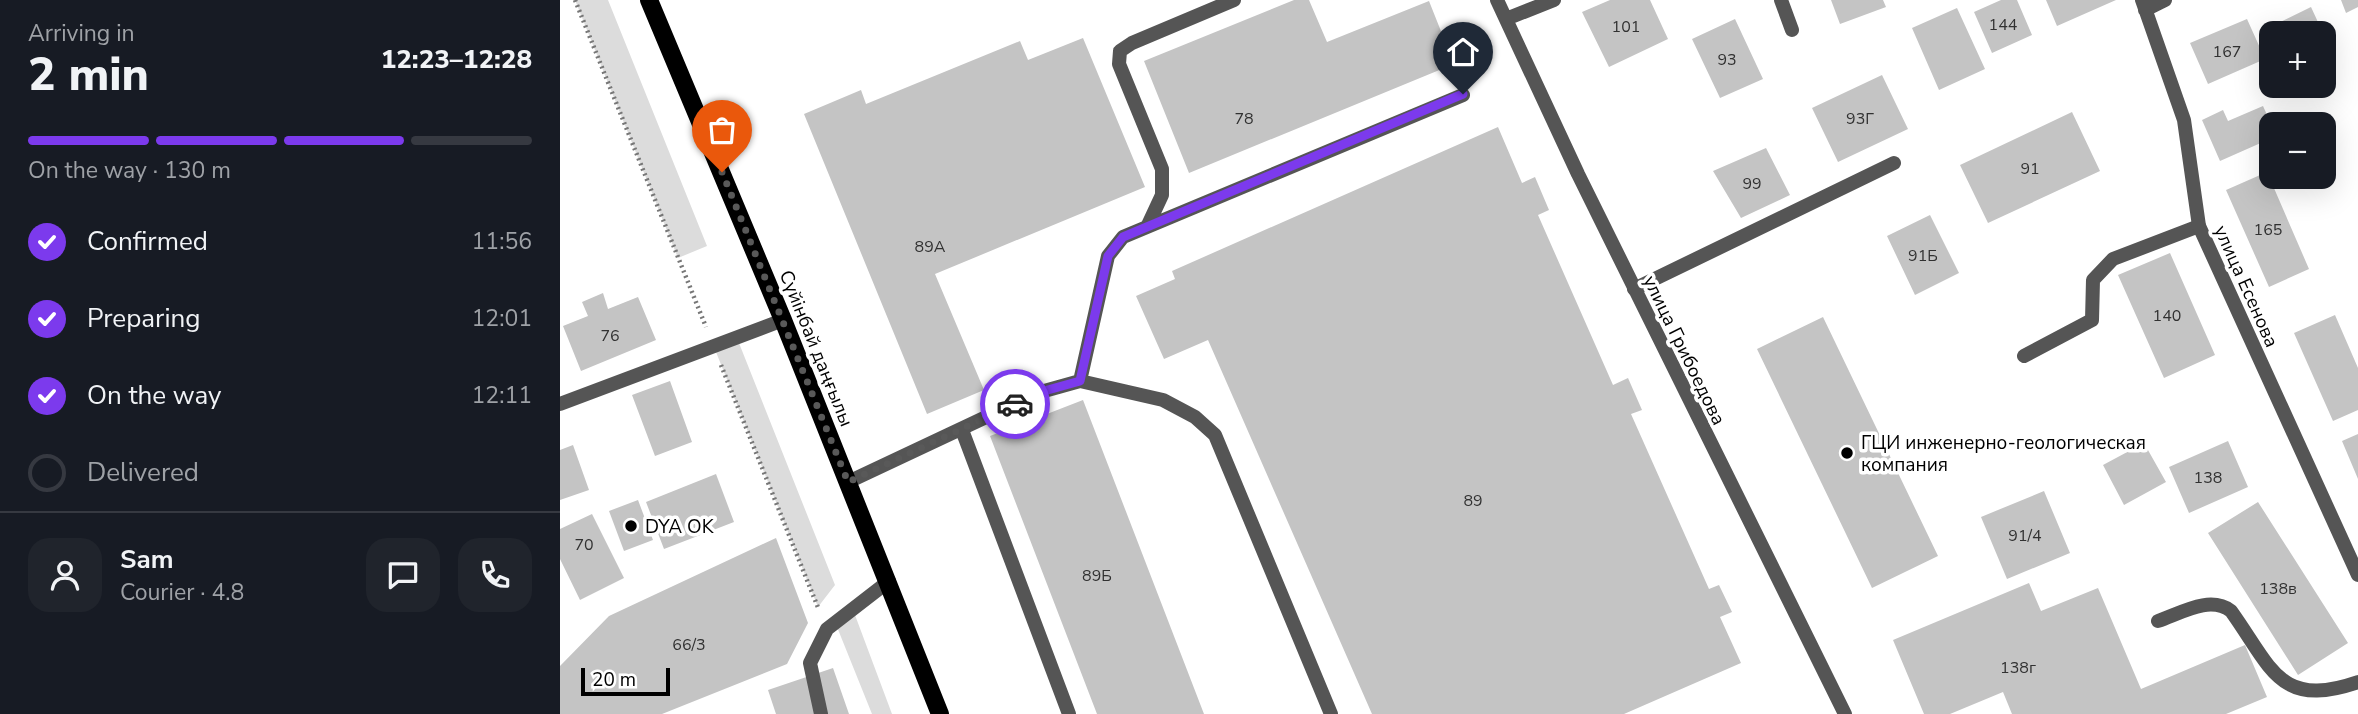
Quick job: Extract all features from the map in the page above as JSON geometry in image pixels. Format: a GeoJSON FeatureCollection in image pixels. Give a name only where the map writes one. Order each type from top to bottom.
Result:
{"type":"FeatureCollection","features":[{"type":"Feature","properties":{"kind":"main road","name":"Сүйінбай даңғылы"},"geometry":{"type":"LineString","coordinates":[[649,0],[783,320],[940,714]]}},
{"type":"Feature","properties":{"kind":"street"},"geometry":{"type":"LineString","coordinates":[[1148,225],[1162,195],[1162,169],[1119,64],[1120,51],[1132,43],[1234,0]]}},
{"type":"Feature","properties":{"kind":"street","name":"улица Грибоедова"},"geometry":{"type":"LineString","coordinates":[[1497,0],[1634,289],[1845,714]]}},
{"type":"Feature","properties":{"kind":"street"},"geometry":{"type":"LineString","coordinates":[[1506,19],[1554,0]]}},
{"type":"Feature","properties":{"kind":"street"},"geometry":{"type":"LineString","coordinates":[[1781,0],[1792,30]]}},
{"type":"Feature","properties":{"kind":"street"},"geometry":{"type":"LineString","coordinates":[[2144,5],[2165,0]]}},
{"type":"Feature","properties":{"kind":"street","name":"улица Есенова"},"geometry":{"type":"LineString","coordinates":[[2144,5],[2184,120],[2199,226],[2358,575]]}},
{"type":"Feature","properties":{"kind":"street"},"geometry":{"type":"LineString","coordinates":[[1080,381],[1108,256],[1123,237],[1463,94]]}},
{"type":"Feature","properties":{"kind":"street"},"geometry":{"type":"LineString","coordinates":[[1634,289],[1894,163]]}},
{"type":"Feature","properties":{"kind":"street"},"geometry":{"type":"LineString","coordinates":[[2024,356],[2092,320],[2093,280],[2113,259],[2199,226]]}},
{"type":"Feature","properties":{"kind":"street"},"geometry":{"type":"LineString","coordinates":[[560,404],[783,320]]}},
{"type":"Feature","properties":{"kind":"street"},"geometry":{"type":"LineString","coordinates":[[848,482],[1037,393],[1080,381],[1139,392],[1163,400],[1195,417],[1215,435],[1331,714]]}},
{"type":"Feature","properties":{"kind":"street"},"geometry":{"type":"LineString","coordinates":[[962,429],[1069,714]]}},
{"type":"Feature","properties":{"kind":"street"},"geometry":{"type":"LineString","coordinates":[[821,714],[810,663],[827,629],[888,581]]}},
{"type":"Feature","properties":{"kind":"street"},"geometry":{"type":"LineString","coordinates":[[2158,621],[2212,603],[2224,606],[2231,611],[2284,685],[2305,691],[2330,692],[2358,682]]}},
{"type":"Feature","properties":{"kind":"path"},"geometry":{"type":"LineString","coordinates":[[575,0],[827,629]]}},
{"type":"Feature","properties":{"kind":"shaded area"},"geometry":{"type":"Polygon","coordinates":[[[575,0],[608,0],[707,246],[678,258],[575,0]]]}},
{"type":"Feature","properties":{"kind":"shaded area"},"geometry":{"type":"Polygon","coordinates":[[[737,338],[835,585],[818,607],[714,347],[737,338]]]}},
{"type":"Feature","properties":{"kind":"shaded area"},"geometry":{"type":"Polygon","coordinates":[[[852,607],[892,714],[872,714],[835,622],[852,607]]]}},
{"type":"Feature","properties":{"kind":"building"},"geometry":{"type":"Polygon","coordinates":[[[1294,0],[1309,0],[1327,42],[1429,1],[1454,64],[1189,173],[1144,61],[1294,0]]]}},
{"type":"Feature","properties":{"kind":"building"},"geometry":{"type":"Polygon","coordinates":[[[1610,0],[1650,0],[1668,39],[1609,67],[1582,12],[1610,0]]]}},
{"type":"Feature","properties":{"kind":"building"},"geometry":{"type":"Polygon","coordinates":[[[1831,0],[1883,0],[1886,7],[1840,24],[1831,0]]]}},
{"type":"Feature","properties":{"kind":"building"},"geometry":{"type":"Polygon","coordinates":[[[2001,0],[2017,0],[2032,35],[1992,53],[1974,12],[2001,0]]]}},
{"type":"Feature","properties":{"kind":"building"},"geometry":{"type":"Polygon","coordinates":[[[2046,0],[2116,0],[2057,26],[2046,0]]]}},
{"type":"Feature","properties":{"kind":"building"},"geometry":{"type":"Polygon","coordinates":[[[2341,0],[2358,0],[2358,7],[2346,13],[2341,0]]]}},
{"type":"Feature","properties":{"kind":"building"},"geometry":{"type":"Polygon","coordinates":[[[2311,7],[2317,21],[2282,21],[2311,7]]]}},
{"type":"Feature","properties":{"kind":"building"},"geometry":{"type":"Polygon","coordinates":[[[1957,8],[1985,69],[1939,90],[1912,28],[1957,8]]]}},
{"type":"Feature","properties":{"kind":"building"},"geometry":{"type":"Polygon","coordinates":[[[1735,19],[1763,79],[1720,98],[1692,39],[1735,19]]]}},
{"type":"Feature","properties":{"kind":"building"},"geometry":{"type":"Polygon","coordinates":[[[2247,19],[2259,46],[2259,62],[2208,84],[2190,43],[2247,19]]]}},
{"type":"Feature","properties":{"kind":"building"},"geometry":{"type":"Polygon","coordinates":[[[1083,38],[1145,187],[935,274],[984,390],[927,414],[804,114],[861,90],[866,104],[1020,41],[1028,60],[1083,38]]]}},
{"type":"Feature","properties":{"kind":"building"},"geometry":{"type":"Polygon","coordinates":[[[1882,75],[1908,129],[1838,162],[1812,108],[1882,75]]]}},
{"type":"Feature","properties":{"kind":"building"},"geometry":{"type":"Polygon","coordinates":[[[2263,106],[2266,112],[2259,112],[2259,144],[2220,161],[2202,120],[2223,110],[2228,121],[2263,106]]]}},
{"type":"Feature","properties":{"kind":"building"},"geometry":{"type":"Polygon","coordinates":[[[2072,112],[2100,171],[1988,223],[1960,165],[2072,112]]]}},
{"type":"Feature","properties":{"kind":"building"},"geometry":{"type":"Polygon","coordinates":[[[1498,127],[1522,183],[1535,177],[1549,210],[1538,215],[1613,385],[1628,378],[1642,410],[1631,414],[1709,589],[1719,585],[1732,612],[1720,617],[1741,663],[1624,714],[1372,714],[1208,340],[1164,359],[1136,296],[1175,279],[1172,271],[1498,127]]]}},
{"type":"Feature","properties":{"kind":"building"},"geometry":{"type":"Polygon","coordinates":[[[1766,148],[1790,195],[1741,218],[1713,171],[1766,148]]]}},
{"type":"Feature","properties":{"kind":"building"},"geometry":{"type":"Polygon","coordinates":[[[2259,176],[2259,189],[2274,189],[2309,269],[2269,287],[2226,190],[2259,176]]]}},
{"type":"Feature","properties":{"kind":"building"},"geometry":{"type":"Polygon","coordinates":[[[1930,215],[1959,273],[1915,295],[1887,236],[1930,215]]]}},
{"type":"Feature","properties":{"kind":"building"},"geometry":{"type":"Polygon","coordinates":[[[2170,253],[2215,355],[2164,378],[2118,275],[2170,253]]]}},
{"type":"Feature","properties":{"kind":"building"},"geometry":{"type":"Polygon","coordinates":[[[603,293],[608,309],[638,297],[656,340],[581,371],[563,326],[588,316],[582,302],[603,293]]]}},
{"type":"Feature","properties":{"kind":"building"},"geometry":{"type":"Polygon","coordinates":[[[2335,315],[2358,368],[2358,410],[2333,421],[2294,333],[2335,315]]]}},
{"type":"Feature","properties":{"kind":"building","name":"ГЦИ инженерно-геологическая компания"},"geometry":{"type":"Polygon","coordinates":[[[1823,317],[1938,556],[1872,588],[1757,349],[1823,317]]]}},
{"type":"Feature","properties":{"kind":"building"},"geometry":{"type":"Polygon","coordinates":[[[670,381],[692,442],[655,456],[632,395],[670,381]]]}},
{"type":"Feature","properties":{"kind":"building"},"geometry":{"type":"Polygon","coordinates":[[[1083,400],[1204,714],[1097,714],[990,436],[1083,400]]]}},
{"type":"Feature","properties":{"kind":"building"},"geometry":{"type":"Polygon","coordinates":[[[2358,434],[2358,479],[2342,441],[2358,434]]]}},
{"type":"Feature","properties":{"kind":"building"},"geometry":{"type":"Polygon","coordinates":[[[2228,441],[2248,487],[2189,513],[2169,467],[2228,441]]]}},
{"type":"Feature","properties":{"kind":"building"},"geometry":{"type":"Polygon","coordinates":[[[2144,443],[2166,482],[2124,505],[2103,465],[2144,443]]]}},
{"type":"Feature","properties":{"kind":"building"},"geometry":{"type":"Polygon","coordinates":[[[573,445],[589,490],[560,500],[560,450],[573,445]]]}},
{"type":"Feature","properties":{"kind":"building"},"geometry":{"type":"Polygon","coordinates":[[[716,474],[734,522],[664,549],[646,502],[716,474]]]}},
{"type":"Feature","properties":{"kind":"building"},"geometry":{"type":"Polygon","coordinates":[[[2044,491],[2070,553],[2007,579],[1981,517],[2044,491]]]}},
{"type":"Feature","properties":{"kind":"building","name":"DYA OK"},"geometry":{"type":"Polygon","coordinates":[[[638,500],[653,540],[624,551],[609,511],[638,500]]]}},
{"type":"Feature","properties":{"kind":"building"},"geometry":{"type":"Polygon","coordinates":[[[2258,502],[2348,643],[2298,675],[2208,533],[2258,502]]]}},
{"type":"Feature","properties":{"kind":"building"},"geometry":{"type":"Polygon","coordinates":[[[592,514],[624,578],[580,600],[560,559],[560,529],[592,514]]]}},
{"type":"Feature","properties":{"kind":"building"},"geometry":{"type":"Polygon","coordinates":[[[776,538],[808,623],[787,664],[662,714],[560,714],[560,666],[609,616],[776,538]]]}},
{"type":"Feature","properties":{"kind":"building"},"geometry":{"type":"Polygon","coordinates":[[[2029,583],[2041,611],[2098,588],[2141,689],[2245,645],[2267,697],[2226,714],[2012,714],[2003,692],[1950,714],[1924,714],[1893,640],[2029,583]]]}},
{"type":"Feature","properties":{"kind":"building"},"geometry":{"type":"Polygon","coordinates":[[[833,668],[849,714],[776,714],[768,690],[833,668]]]}},
{"type":"Feature","properties":{"kind":"way so far"},"geometry":{"type":"LineString","coordinates":[[722,172],[848,482],[1015,404]]}},
{"type":"Feature","properties":{"kind":"place","name":"ГЦИ инженерно-геологическая компания"},"geometry":{"type":"Point","coordinates":[1847,453]}},
{"type":"Feature","properties":{"kind":"place","name":"DYA OK"},"geometry":{"type":"Point","coordinates":[631,526]}},
{"type":"Feature","properties":{"kind":"route"},"geometry":{"type":"LineString","coordinates":[[1015,404],[1037,393],[1080,381],[1108,256],[1123,237],[1463,94]]}}]}
